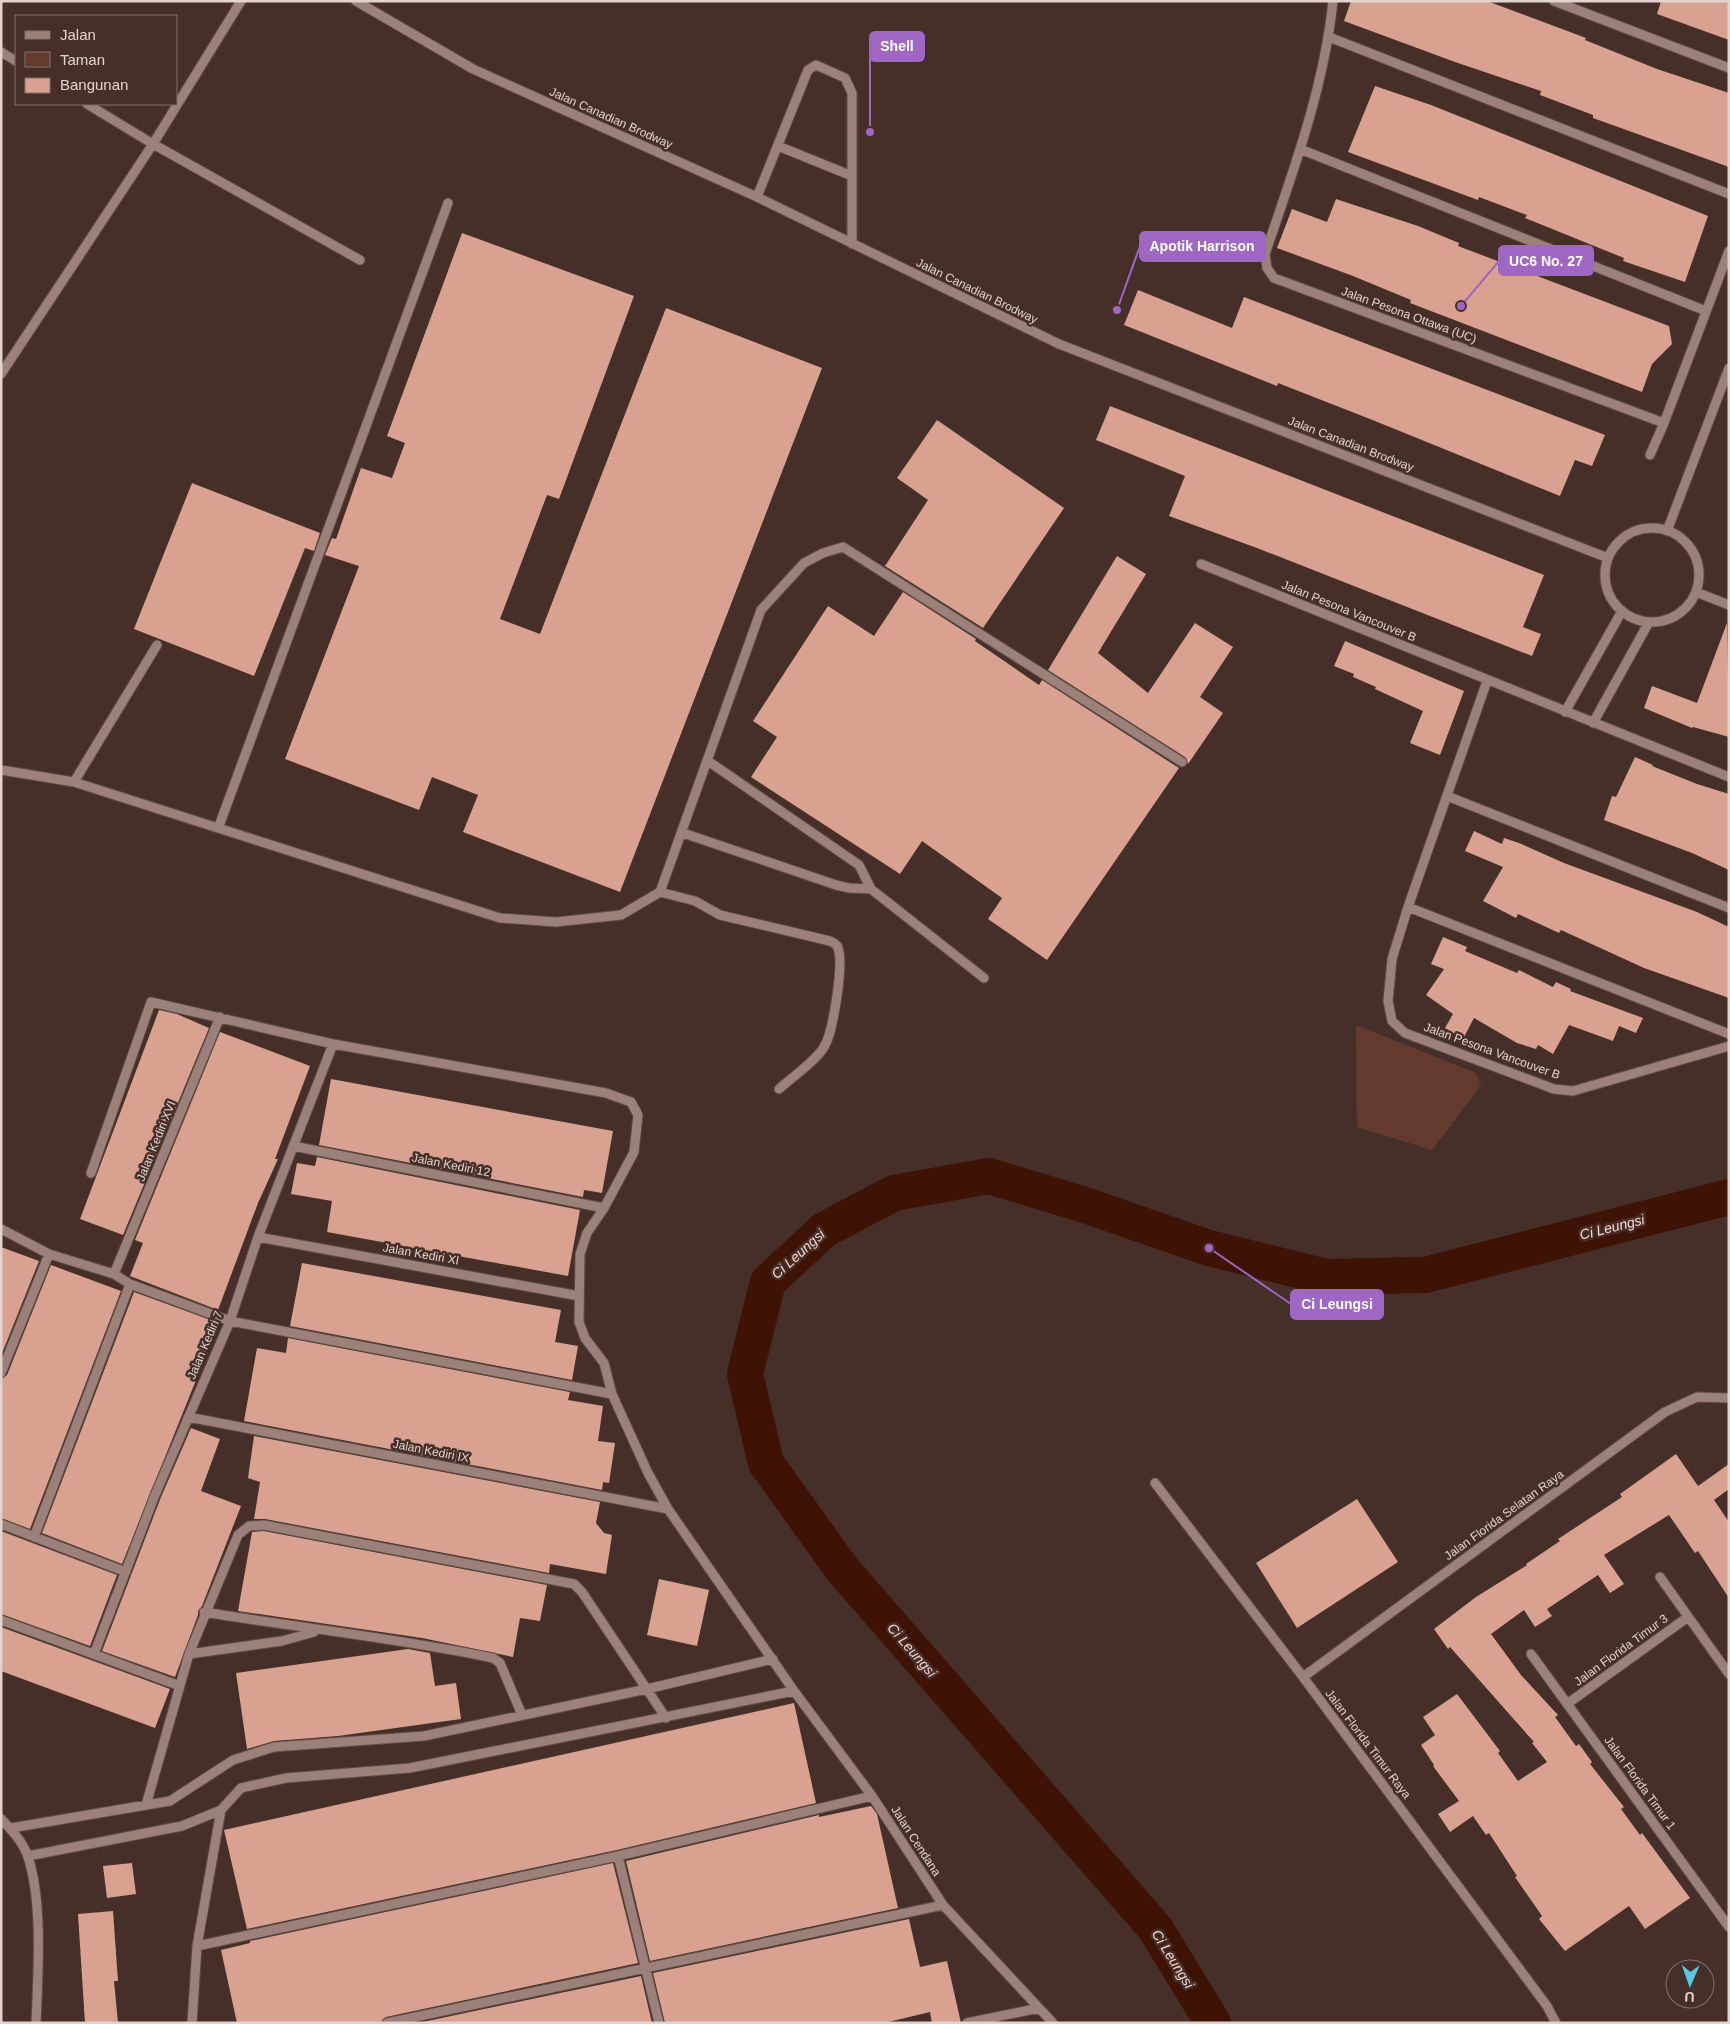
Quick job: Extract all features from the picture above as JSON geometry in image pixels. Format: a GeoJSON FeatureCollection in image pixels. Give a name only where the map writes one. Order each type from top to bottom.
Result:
{"type":"FeatureCollection","features":[{"type":"Feature","properties":{"kind":"street"},"geometry":{"type":"LineString","coordinates":[[178,103],[241,1]]}},
{"type":"Feature","properties":{"kind":"street","name":"Jalan Canadian Brodway"},"geometry":{"type":"LineString","coordinates":[[356,1],[473,69],[757,197],[1059,344],[1608,558]]}},
{"type":"Feature","properties":{"kind":"street","name":"Jalan Pesona Ottawa (UC)"},"geometry":{"type":"LineString","coordinates":[[1333,1],[1329,37],[1300,149],[1265,254],[1267,268],[1274,278],[1664,423]]}},
{"type":"Feature","properties":{"kind":"street"},"geometry":{"type":"LineString","coordinates":[[1554,1],[1729,68]]}},
{"type":"Feature","properties":{"kind":"street"},"geometry":{"type":"LineString","coordinates":[[1329,37],[1729,194]]}},
{"type":"Feature","properties":{"kind":"street"},"geometry":{"type":"LineString","coordinates":[[1,52],[15,60]]}},
{"type":"Feature","properties":{"kind":"street"},"geometry":{"type":"LineString","coordinates":[[757,197],[808,70],[816,65],[845,78],[850,85],[852,93],[852,244]]}},
{"type":"Feature","properties":{"kind":"street"},"geometry":{"type":"LineString","coordinates":[[89,105],[153,144],[360,260]]}},
{"type":"Feature","properties":{"kind":"street"},"geometry":{"type":"LineString","coordinates":[[1,374],[177,105]]}},
{"type":"Feature","properties":{"kind":"street"},"geometry":{"type":"LineString","coordinates":[[778,146],[852,176]]}},
{"type":"Feature","properties":{"kind":"street"},"geometry":{"type":"LineString","coordinates":[[1300,149],[1706,311]]}},
{"type":"Feature","properties":{"kind":"street"},"geometry":{"type":"LineString","coordinates":[[219,826],[448,203]]}},
{"type":"Feature","properties":{"kind":"street"},"geometry":{"type":"LineString","coordinates":[[1650,455],[1729,251]]}},
{"type":"Feature","properties":{"kind":"street"},"geometry":{"type":"LineString","coordinates":[[1667,531],[1729,368]]}},
{"type":"Feature","properties":{"kind":"street"},"geometry":{"type":"LineString","coordinates":[[1639,530],[1667,531],[1680,538],[1691,549],[1697,562],[1699,577],[1696,592],[1689,605],[1678,614],[1664,620],[1649,622],[1635,619],[1622,611],[1612,600],[1606,587],[1605,572],[1608,558],[1615,546],[1626,536],[1639,530]]}},
{"type":"Feature","properties":{"kind":"street"},"geometry":{"type":"LineString","coordinates":[[1,770],[74,782],[219,826],[500,918],[556,922],[621,915],[660,892],[761,610],[804,563],[823,553],[843,546],[1182,762]]}},
{"type":"Feature","properties":{"kind":"street","name":"Jalan Pesona Vancouver B"},"geometry":{"type":"LineString","coordinates":[[1201,564],[1487,681],[1729,777]]}},
{"type":"Feature","properties":{"kind":"street"},"geometry":{"type":"LineString","coordinates":[[1696,592],[1729,605]]}},
{"type":"Feature","properties":{"kind":"street"},"geometry":{"type":"LineString","coordinates":[[1565,712],[1622,611]]}},
{"type":"Feature","properties":{"kind":"street"},"geometry":{"type":"LineString","coordinates":[[1593,723],[1649,622]]}},
{"type":"Feature","properties":{"kind":"street"},"geometry":{"type":"LineString","coordinates":[[74,782],[157,645]]}},
{"type":"Feature","properties":{"kind":"street","name":"Jalan Pesona Vancouver B"},"geometry":{"type":"LineString","coordinates":[[1487,681],[1408,907],[1392,959],[1388,1001],[1392,1022],[1404,1033],[1554,1089],[1573,1091],[1729,1046]]}},
{"type":"Feature","properties":{"kind":"street"},"geometry":{"type":"LineString","coordinates":[[708,761],[859,865],[871,889],[984,978]]}},
{"type":"Feature","properties":{"kind":"street"},"geometry":{"type":"LineString","coordinates":[[1447,796],[1729,908]]}},
{"type":"Feature","properties":{"kind":"street"},"geometry":{"type":"LineString","coordinates":[[682,833],[836,885],[849,888],[871,889]]}},
{"type":"Feature","properties":{"kind":"street"},"geometry":{"type":"LineString","coordinates":[[660,892],[696,901],[720,914],[821,939],[837,945],[839,951],[838,983],[830,1036],[823,1050],[778,1089]]}},
{"type":"Feature","properties":{"kind":"street"},"geometry":{"type":"LineString","coordinates":[[1408,907],[1729,1034]]}},
{"type":"Feature","properties":{"kind":"street"},"geometry":{"type":"LineString","coordinates":[[91,1172],[151,1002],[333,1044]]}},
{"type":"Feature","properties":{"kind":"street","name":"Jalan Kediri XVI"},"geometry":{"type":"LineString","coordinates":[[114,1274],[220,1017]]}},
{"type":"Feature","properties":{"kind":"street","name":"Jalan Kediri 7"},"geometry":{"type":"LineString","coordinates":[[94,1654],[188,1417],[230,1321],[258,1237],[333,1044]]}},
{"type":"Feature","properties":{"kind":"street","name":"Jalan Cendana"},"geometry":{"type":"LineString","coordinates":[[333,1044],[606,1094],[631,1102],[638,1115],[634,1152],[604,1208],[587,1233],[580,1254],[579,1322],[585,1338],[604,1363],[612,1394],[668,1509],[794,1690],[872,1796],[942,1905],[1054,2023]]}},
{"type":"Feature","properties":{"kind":"street","name":"Jalan Kediri 12"},"geometry":{"type":"LineString","coordinates":[[293,1146],[604,1208]]}},
{"type":"Feature","properties":{"kind":"street"},"geometry":{"type":"LineString","coordinates":[[1,1229],[49,1254],[114,1274],[130,1284],[230,1321],[612,1394]]}},
{"type":"Feature","properties":{"kind":"street","name":"Jalan Kediri XI"},"geometry":{"type":"LineString","coordinates":[[258,1237],[579,1296]]}},
{"type":"Feature","properties":{"kind":"street"},"geometry":{"type":"LineString","coordinates":[[1,1373],[49,1254]]}},
{"type":"Feature","properties":{"kind":"street"},"geometry":{"type":"LineString","coordinates":[[34,1537],[130,1284]]}},
{"type":"Feature","properties":{"kind":"street","name":"Jalan Florida Selatan Raya"},"geometry":{"type":"LineString","coordinates":[[1303,1677],[1665,1412],[1697,1397],[1729,1398]]}},
{"type":"Feature","properties":{"kind":"street","name":"Jalan Kediri IX"},"geometry":{"type":"LineString","coordinates":[[188,1417],[668,1509]]}},
{"type":"Feature","properties":{"kind":"street","name":"Jalan Florida Timur Raya"},"geometry":{"type":"LineString","coordinates":[[1155,1483],[1303,1677],[1547,2006],[1556,2023]]}},
{"type":"Feature","properties":{"kind":"street"},"geometry":{"type":"LineString","coordinates":[[1,1524],[126,1572]]}},
{"type":"Feature","properties":{"kind":"street"},"geometry":{"type":"LineString","coordinates":[[146,1805],[189,1654],[204,1612],[238,1535],[249,1526],[264,1525],[574,1584],[582,1592],[666,1718]]}},
{"type":"Feature","properties":{"kind":"street"},"geometry":{"type":"LineString","coordinates":[[1660,1577],[1729,1674]]}},
{"type":"Feature","properties":{"kind":"street"},"geometry":{"type":"LineString","coordinates":[[204,1612],[318,1631],[427,1644],[493,1658],[500,1663],[522,1715]]}},
{"type":"Feature","properties":{"kind":"street","name":"Jalan Florida Timur 3"},"geometry":{"type":"LineString","coordinates":[[1568,1704],[1688,1617]]}},
{"type":"Feature","properties":{"kind":"street"},"geometry":{"type":"LineString","coordinates":[[1,1620],[180,1686]]}},
{"type":"Feature","properties":{"kind":"street"},"geometry":{"type":"LineString","coordinates":[[189,1654],[282,1641],[318,1631]]}},
{"type":"Feature","properties":{"kind":"street","name":"Jalan Florida Timur 1"},"geometry":{"type":"LineString","coordinates":[[1531,1654],[1729,1927]]}},
{"type":"Feature","properties":{"kind":"street"},"geometry":{"type":"LineString","coordinates":[[10,1828],[170,1801],[233,1760],[274,1747],[424,1736],[647,1690],[773,1658]]}},
{"type":"Feature","properties":{"kind":"street"},"geometry":{"type":"LineString","coordinates":[[28,1856],[182,1826],[221,1810],[241,1788],[286,1778],[410,1768],[666,1718],[794,1690]]}},
{"type":"Feature","properties":{"kind":"street"},"geometry":{"type":"LineString","coordinates":[[197,1946],[618,1856],[872,1796]]}},
{"type":"Feature","properties":{"kind":"street"},"geometry":{"type":"LineString","coordinates":[[192,2023],[197,1946],[221,1810]]}},
{"type":"Feature","properties":{"kind":"street"},"geometry":{"type":"LineString","coordinates":[[1,1819],[10,1828],[28,1856],[37,1907],[36,2023]]}},
{"type":"Feature","properties":{"kind":"street"},"geometry":{"type":"LineString","coordinates":[[618,1856],[659,2023]]}},
{"type":"Feature","properties":{"kind":"street"},"geometry":{"type":"LineString","coordinates":[[387,2023],[942,1905]]}},
{"type":"Feature","properties":{"kind":"street"},"geometry":{"type":"LineString","coordinates":[[967,2023],[1040,2008]]}},
{"type":"Feature","properties":{"kind":"green space"},"geometry":{"type":"Polygon","coordinates":[[[1356,1025],[1476,1073],[1481,1085],[1432,1150],[1357,1127],[1356,1025]]]}},
{"type":"Feature","properties":{"kind":"building"},"geometry":{"type":"Polygon","coordinates":[[[1351,1],[1487,1],[1586,38],[1585,40],[1657,69],[1729,93],[1729,167],[1593,118],[1593,115],[1540,95],[1541,91],[1344,21],[1351,1]]]}},
{"type":"Feature","properties":{"kind":"building"},"geometry":{"type":"Polygon","coordinates":[[[1661,1],[1729,1],[1729,40],[1657,14],[1661,1]]]}},
{"type":"Feature","properties":{"kind":"building"},"geometry":{"type":"Polygon","coordinates":[[[1375,86],[1431,105],[1708,216],[1685,282],[1623,261],[1624,258],[1525,218],[1527,215],[1479,197],[1478,200],[1348,152],[1375,86]]]}},
{"type":"Feature","properties":{"kind":"building"},"geometry":{"type":"Polygon","coordinates":[[[1336,199],[1418,226],[1459,243],[1458,246],[1669,326],[1672,344],[1652,364],[1642,392],[1410,303],[1411,300],[1353,276],[1277,248],[1292,209],[1327,222],[1336,199]]]}},
{"type":"Feature","properties":{"kind":"building"},"geometry":{"type":"Polygon","coordinates":[[[462,233],[634,296],[559,499],[547,495],[500,619],[540,634],[666,308],[822,368],[620,892],[463,832],[478,795],[432,777],[419,810],[285,759],[359,566],[325,555],[332,538],[336,539],[361,468],[392,478],[405,443],[387,436],[462,233]]]}},
{"type":"Feature","properties":{"kind":"building"},"geometry":{"type":"Polygon","coordinates":[[[1138,290],[1232,328],[1244,297],[1605,435],[1592,466],[1575,460],[1560,496],[1370,419],[1278,383],[1277,386],[1124,325],[1138,290]]]}},
{"type":"Feature","properties":{"kind":"building"},"geometry":{"type":"Polygon","coordinates":[[[1110,406],[1544,575],[1523,627],[1541,634],[1532,656],[1257,548],[1169,516],[1185,476],[1096,440],[1110,406]]]}},
{"type":"Feature","properties":{"kind":"building"},"geometry":{"type":"Polygon","coordinates":[[[937,420],[1064,508],[983,628],[885,566],[928,500],[897,478],[937,420]]]}},
{"type":"Feature","properties":{"kind":"building"},"geometry":{"type":"Polygon","coordinates":[[[192,483],[320,533],[314,551],[305,548],[254,676],[134,629],[192,483]]]}},
{"type":"Feature","properties":{"kind":"building"},"geometry":{"type":"Polygon","coordinates":[[[1117,556],[1146,574],[1098,653],[1148,693],[1195,623],[1233,647],[1200,697],[1223,713],[1188,764],[1185,757],[1048,670],[1117,556]]]}},
{"type":"Feature","properties":{"kind":"building"},"geometry":{"type":"Polygon","coordinates":[[[903,592],[976,639],[975,641],[1039,685],[1042,680],[1179,768],[1047,960],[988,919],[1002,898],[922,841],[900,874],[751,777],[777,737],[753,721],[828,606],[874,636],[903,592]]]}},
{"type":"Feature","properties":{"kind":"building"},"geometry":{"type":"Polygon","coordinates":[[[1727,623],[1729,737],[1692,728],[1644,708],[1652,686],[1697,703],[1727,623]]]}},
{"type":"Feature","properties":{"kind":"building"},"geometry":{"type":"Polygon","coordinates":[[[1345,641],[1464,691],[1440,755],[1410,743],[1423,711],[1375,689],[1376,687],[1353,677],[1354,674],[1334,666],[1345,641]]]}},
{"type":"Feature","properties":{"kind":"building"},"geometry":{"type":"Polygon","coordinates":[[[1635,757],[1697,784],[1729,794],[1729,870],[1692,853],[1604,820],[1612,796],[1616,797],[1635,757]]]}},
{"type":"Feature","properties":{"kind":"building"},"geometry":{"type":"Polygon","coordinates":[[[1474,831],[1502,844],[1504,838],[1519,843],[1564,863],[1697,912],[1729,927],[1729,998],[1644,968],[1561,930],[1559,933],[1518,914],[1516,918],[1483,901],[1503,867],[1465,851],[1474,831]]]}},
{"type":"Feature","properties":{"kind":"building"},"geometry":{"type":"Polygon","coordinates":[[[1443,937],[1467,947],[1465,951],[1517,973],[1519,970],[1553,987],[1556,982],[1571,989],[1570,991],[1643,1018],[1636,1033],[1619,1026],[1613,1041],[1569,1025],[1553,1054],[1538,1045],[1536,1049],[1517,1043],[1474,1018],[1463,1039],[1445,1028],[1453,1014],[1426,995],[1444,969],[1431,964],[1443,937]]]}},
{"type":"Feature","properties":{"kind":"building"},"geometry":{"type":"Polygon","coordinates":[[[159,1010],[177,1014],[209,1028],[123,1235],[80,1219],[159,1010]]]}},
{"type":"Feature","properties":{"kind":"building"},"geometry":{"type":"Polygon","coordinates":[[[220,1032],[310,1066],[275,1159],[278,1159],[258,1203],[218,1310],[130,1276],[143,1243],[135,1240],[220,1032]]]}},
{"type":"Feature","properties":{"kind":"building"},"geometry":{"type":"Polygon","coordinates":[[[331,1079],[613,1131],[602,1193],[584,1190],[583,1197],[319,1145],[331,1079]]]}},
{"type":"Feature","properties":{"kind":"building"},"geometry":{"type":"Polygon","coordinates":[[[317,1157],[580,1210],[568,1276],[327,1232],[332,1201],[291,1194],[297,1163],[315,1166],[317,1157]]]}},
{"type":"Feature","properties":{"kind":"building"},"geometry":{"type":"Polygon","coordinates":[[[1,1247],[39,1261],[1,1356],[1,1247]]]}},
{"type":"Feature","properties":{"kind":"building"},"geometry":{"type":"Polygon","coordinates":[[[302,1263],[561,1310],[555,1342],[578,1346],[572,1380],[290,1326],[302,1263]]]}},
{"type":"Feature","properties":{"kind":"building"},"geometry":{"type":"Polygon","coordinates":[[[51,1265],[121,1291],[30,1529],[1,1518],[1,1379],[7,1375],[51,1265]]]}},
{"type":"Feature","properties":{"kind":"building"},"geometry":{"type":"Polygon","coordinates":[[[134,1292],[219,1323],[122,1564],[42,1533],[134,1292]]]}},
{"type":"Feature","properties":{"kind":"building"},"geometry":{"type":"Polygon","coordinates":[[[288,1338],[570,1392],[568,1400],[603,1406],[598,1441],[615,1443],[609,1483],[603,1482],[602,1490],[244,1421],[257,1348],[286,1353],[288,1338]]]}},
{"type":"Feature","properties":{"kind":"building"},"geometry":{"type":"Polygon","coordinates":[[[191,1428],[220,1439],[201,1491],[241,1506],[202,1606],[198,1611],[175,1677],[102,1651],[161,1497],[191,1428]]]}},
{"type":"Feature","properties":{"kind":"building"},"geometry":{"type":"Polygon","coordinates":[[[254,1436],[600,1502],[596,1523],[604,1533],[612,1535],[606,1574],[550,1564],[549,1573],[265,1519],[254,1519],[260,1482],[248,1478],[254,1436]]]}},
{"type":"Feature","properties":{"kind":"building"},"geometry":{"type":"Polygon","coordinates":[[[1676,1454],[1698,1486],[1729,1464],[1729,1489],[1714,1500],[1729,1522],[1729,1598],[1698,1551],[1695,1553],[1669,1515],[1604,1555],[1624,1584],[1610,1593],[1598,1575],[1547,1609],[1552,1616],[1535,1627],[1524,1610],[1491,1634],[1521,1675],[1558,1715],[1555,1717],[1576,1746],[1579,1744],[1592,1762],[1590,1764],[1624,1807],[1621,1809],[1640,1835],[1642,1833],[1690,1898],[1645,1929],[1629,1906],[1565,1951],[1539,1919],[1542,1916],[1515,1877],[1517,1876],[1489,1833],[1486,1835],[1473,1816],[1450,1832],[1438,1814],[1459,1801],[1433,1766],[1421,1745],[1435,1735],[1423,1717],[1457,1694],[1500,1751],[1498,1753],[1518,1781],[1547,1762],[1532,1743],[1534,1742],[1450,1647],[1448,1649],[1434,1629],[1476,1597],[1527,1565],[1560,1541],[1558,1539],[1622,1497],[1620,1494],[1676,1454]]]}},
{"type":"Feature","properties":{"kind":"building"},"geometry":{"type":"Polygon","coordinates":[[[1357,1499],[1398,1562],[1297,1628],[1256,1563],[1357,1499]]]}},
{"type":"Feature","properties":{"kind":"building"},"geometry":{"type":"Polygon","coordinates":[[[1,1531],[117,1575],[90,1646],[1,1614],[1,1531]]]}},
{"type":"Feature","properties":{"kind":"building"},"geometry":{"type":"Polygon","coordinates":[[[264,1531],[547,1585],[540,1621],[520,1618],[513,1657],[422,1638],[238,1611],[252,1532],[264,1531]]]}},
{"type":"Feature","properties":{"kind":"building"},"geometry":{"type":"Polygon","coordinates":[[[659,1579],[709,1590],[697,1646],[647,1635],[659,1579]]]}},
{"type":"Feature","properties":{"kind":"building"},"geometry":{"type":"Polygon","coordinates":[[[1,1627],[170,1689],[155,1728],[1,1671],[1,1627]]]}},
{"type":"Feature","properties":{"kind":"building"},"geometry":{"type":"Polygon","coordinates":[[[408,1649],[430,1653],[435,1686],[456,1683],[461,1719],[338,1736],[274,1741],[247,1749],[236,1673],[408,1649]]]}},
{"type":"Feature","properties":{"kind":"building"},"geometry":{"type":"Polygon","coordinates":[[[794,1703],[816,1803],[617,1850],[247,1929],[224,1830],[794,1703]]]}},
{"type":"Feature","properties":{"kind":"building"},"geometry":{"type":"Polygon","coordinates":[[[871,1806],[877,1814],[898,1908],[650,1961],[626,1861],[819,1815],[819,1817],[871,1806]]]}},
{"type":"Feature","properties":{"kind":"building"},"geometry":{"type":"Polygon","coordinates":[[[132,1863],[136,1894],[107,1898],[103,1866],[132,1863]]]}},
{"type":"Feature","properties":{"kind":"building"},"geometry":{"type":"Polygon","coordinates":[[[613,1863],[638,1963],[386,2017],[381,2023],[237,2023],[221,1950],[250,1943],[250,1941],[613,1863]]]}},
{"type":"Feature","properties":{"kind":"building"},"geometry":{"type":"Polygon","coordinates":[[[113,1911],[118,1981],[114,1981],[118,2023],[85,2023],[78,1914],[113,1911]]]}},
{"type":"Feature","properties":{"kind":"building"},"geometry":{"type":"Polygon","coordinates":[[[909,1919],[920,1967],[947,1961],[961,2023],[932,2023],[930,2012],[884,2023],[665,2023],[653,1973],[909,1919]]]}},
{"type":"Feature","properties":{"kind":"building"},"geometry":{"type":"Polygon","coordinates":[[[641,1976],[652,2023],[418,2023],[641,1976]]]}},
{"type":"Feature","properties":{"kind":"waterway","name":"Ci Leungsi"},"geometry":{"type":"LineString","coordinates":[[1213,2023],[1155,1928],[842,1569],[766,1463],[745,1374],[768,1282],[824,1230],[894,1193],[989,1176],[1082,1204],[1209,1248],[1326,1277],[1425,1275],[1729,1197]]}},
{"type":"Feature","properties":{"kind":"place","name":"Shell"},"geometry":{"type":"Point","coordinates":[870,132]}},
{"type":"Feature","properties":{"kind":"place","name":"UC6 No. 27"},"geometry":{"type":"Point","coordinates":[1461,306]}},
{"type":"Feature","properties":{"kind":"place","name":"Apotik Harrison"},"geometry":{"type":"Point","coordinates":[1117,310]}},
{"type":"Feature","properties":{"kind":"place","name":"Ci Leungsi"},"geometry":{"type":"Point","coordinates":[1209,1248]}}]}
